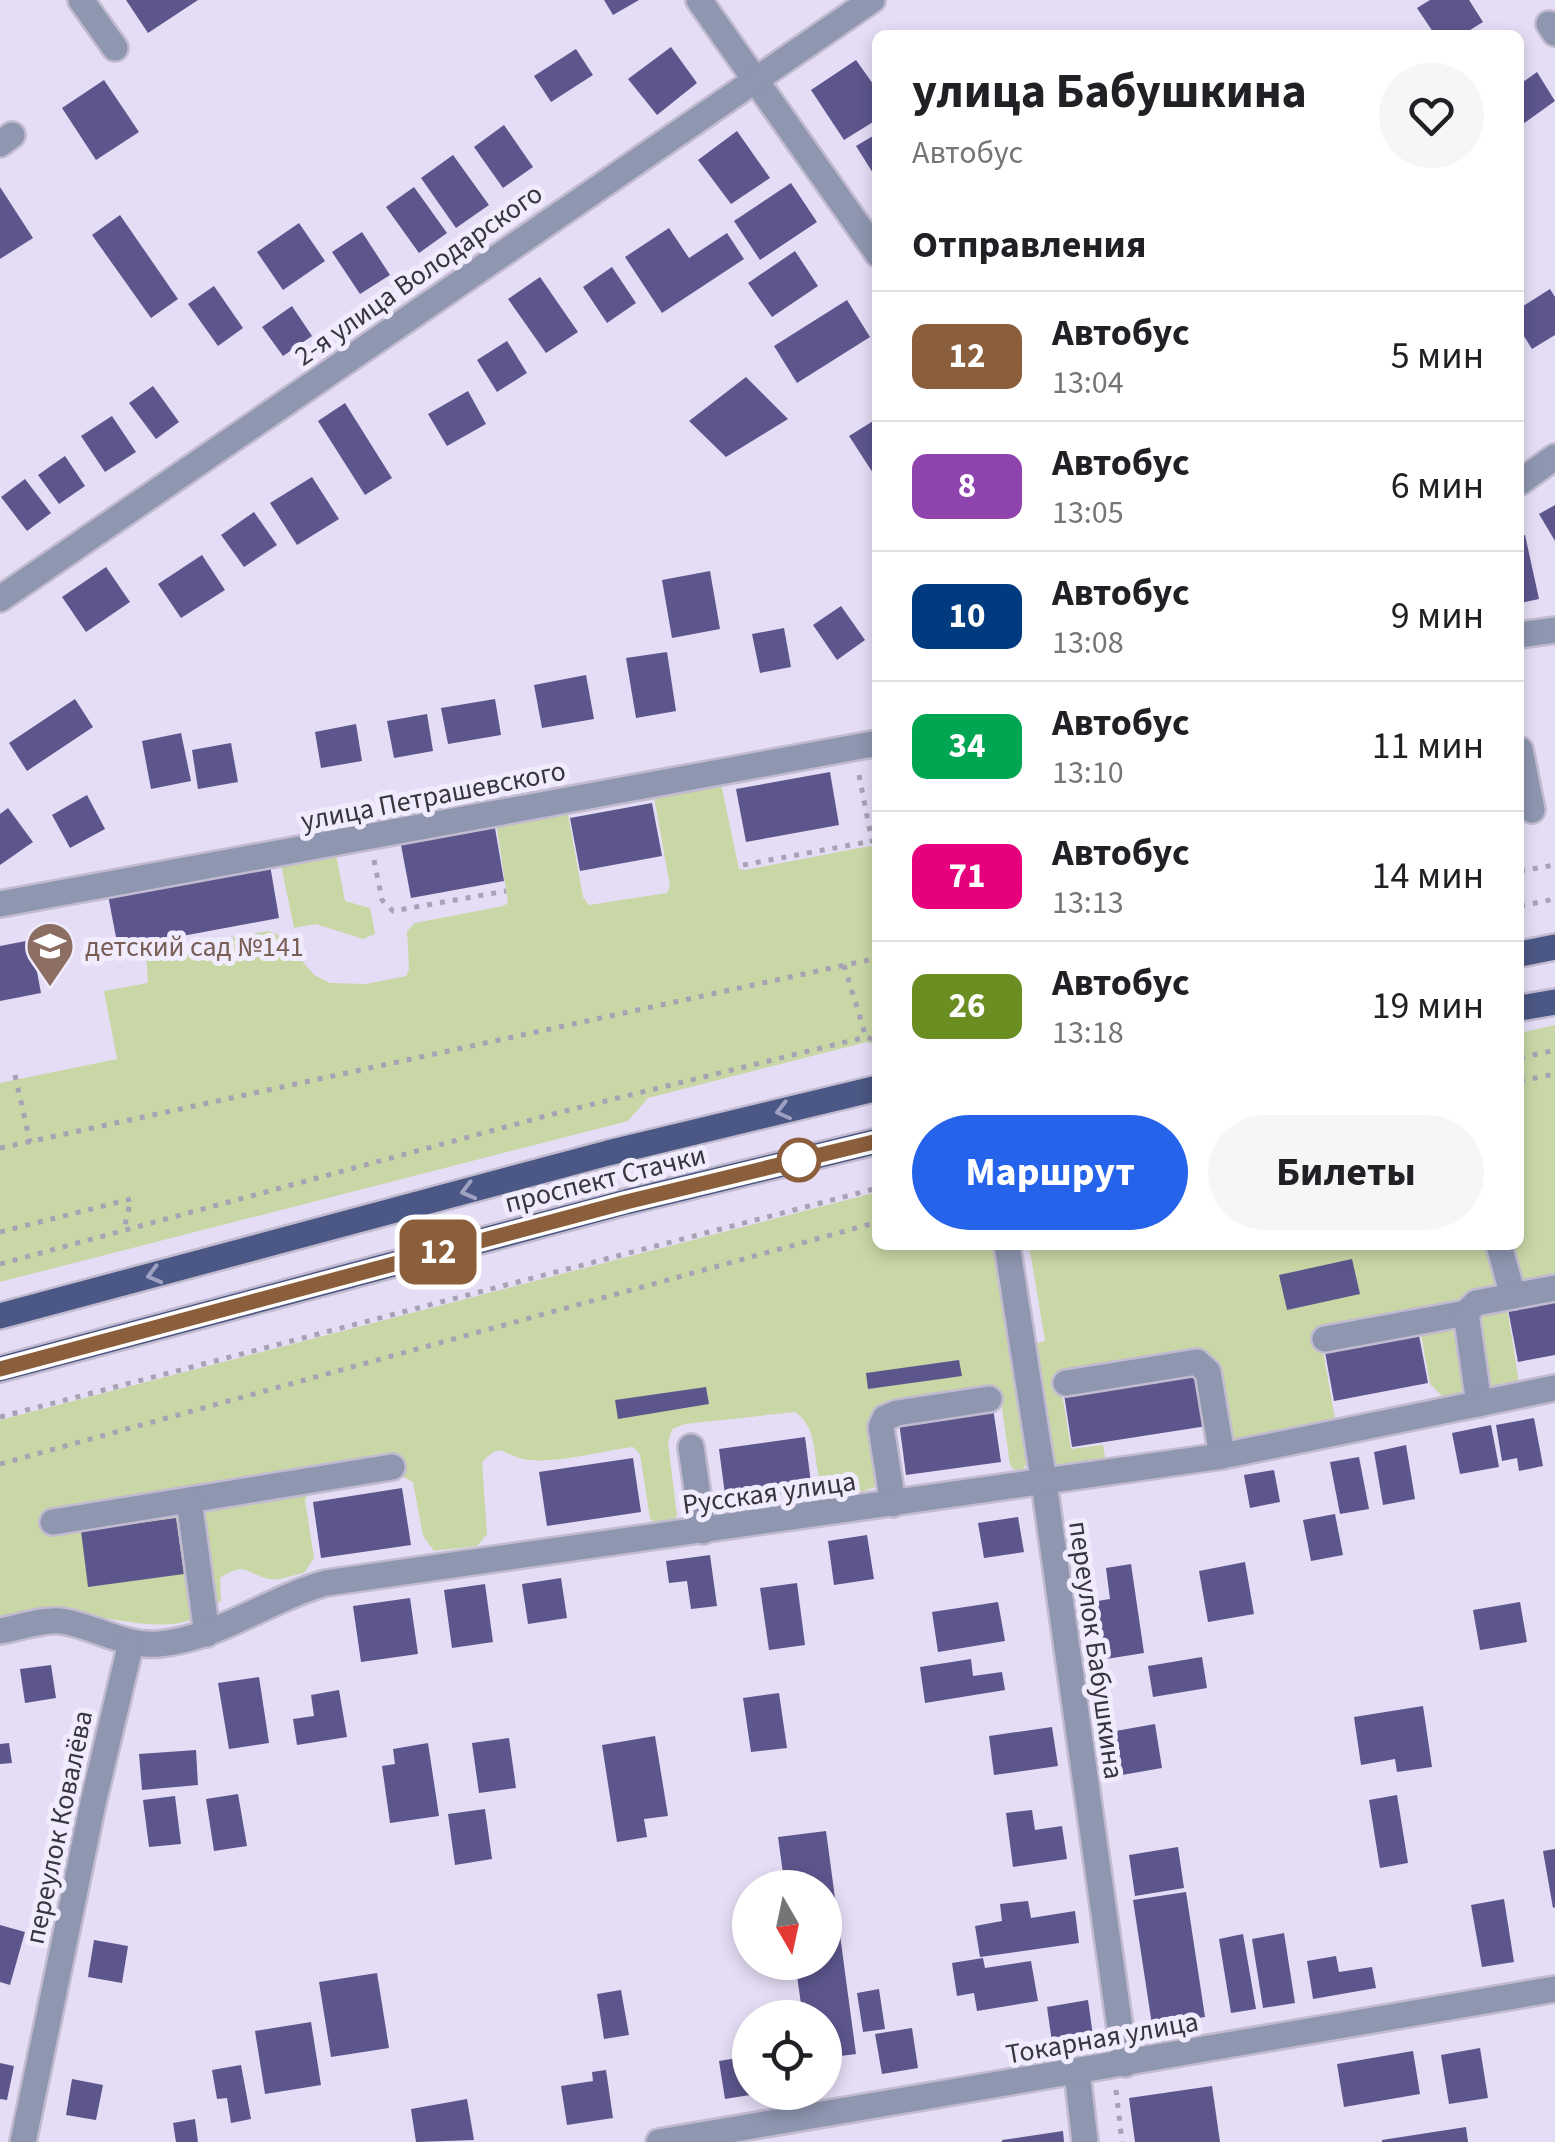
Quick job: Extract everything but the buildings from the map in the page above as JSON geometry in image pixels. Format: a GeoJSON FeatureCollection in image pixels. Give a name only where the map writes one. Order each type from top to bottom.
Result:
{"type":"FeatureCollection","features":[{"type":"Feature","properties":{"kind":"main road"},"geometry":{"type":"LineString","coordinates":[[1524,953],[1555,948]]}},
{"type":"Feature","properties":{"kind":"main road"},"geometry":{"type":"LineString","coordinates":[[1524,1007],[1555,1002]]}},
{"type":"Feature","properties":{"kind":"main road","name":"проспект Стачки"},"geometry":{"type":"LineString","coordinates":[[0,1316],[608,1153],[872,1089]]}},
{"type":"Feature","properties":{"kind":"main road","name":"проспект Стачки"},"geometry":{"type":"LineString","coordinates":[[0,1369],[626,1202],[872,1142]]}},
{"type":"Feature","properties":{"kind":"street"},"geometry":{"type":"LineString","coordinates":[[81,0],[115,48]]}},
{"type":"Feature","properties":{"kind":"street"},"geometry":{"type":"LineString","coordinates":[[699,0],[872,246]]}},
{"type":"Feature","properties":{"kind":"street","name":"2-я улица Володарского"},"geometry":{"type":"LineString","coordinates":[[0,599],[872,0]]}},
{"type":"Feature","properties":{"kind":"street"},"geometry":{"type":"LineString","coordinates":[[1524,479],[1555,457]]}},
{"type":"Feature","properties":{"kind":"street"},"geometry":{"type":"LineString","coordinates":[[1524,634],[1555,630]]}},
{"type":"Feature","properties":{"kind":"street","name":"улица Петрашевского"},"geometry":{"type":"LineString","coordinates":[[0,904],[866,745]]}},
{"type":"Feature","properties":{"kind":"street"},"geometry":{"type":"LineString","coordinates":[[1524,770],[1532,810]]}},
{"type":"Feature","properties":{"kind":"street","name":"переулок Бабушкина"},"geometry":{"type":"LineString","coordinates":[[1008,1250],[1044,1483],[1119,2065]]}},
{"type":"Feature","properties":{"kind":"street"},"geometry":{"type":"LineString","coordinates":[[1500,1250],[1513,1296]]}},
{"type":"Feature","properties":{"kind":"street"},"geometry":{"type":"LineString","coordinates":[[1325,1339],[1466,1313],[1476,1303],[1555,1288]]}},
{"type":"Feature","properties":{"kind":"street"},"geometry":{"type":"LineString","coordinates":[[1466,1313],[1479,1404]]}},
{"type":"Feature","properties":{"kind":"street"},"geometry":{"type":"LineString","coordinates":[[1066,1383],[1197,1362],[1208,1372],[1222,1456]]}},
{"type":"Feature","properties":{"kind":"street","name":"Русская улица"},"geometry":{"type":"LineString","coordinates":[[0,1631],[58,1620],[131,1643],[156,1644],[208,1634],[326,1582],[1222,1456],[1555,1388]]}},
{"type":"Feature","properties":{"kind":"street"},"geometry":{"type":"LineString","coordinates":[[893,1504],[881,1427],[886,1418],[897,1412],[989,1398]]}},
{"type":"Feature","properties":{"kind":"street"},"geometry":{"type":"LineString","coordinates":[[691,1447],[704,1531]]}},
{"type":"Feature","properties":{"kind":"street"},"geometry":{"type":"LineString","coordinates":[[53,1522],[392,1467]]}},
{"type":"Feature","properties":{"kind":"street"},"geometry":{"type":"LineString","coordinates":[[189,1500],[208,1634]]}},
{"type":"Feature","properties":{"kind":"street","name":"переулок Ковалёва"},"geometry":{"type":"LineString","coordinates":[[23,2142],[92,1804],[131,1643]]}},
{"type":"Feature","properties":{"kind":"street","name":"Токарная улица"},"geometry":{"type":"LineString","coordinates":[[659,2142],[1555,1989]]}},
{"type":"Feature","properties":{"kind":"street"},"geometry":{"type":"LineString","coordinates":[[1077,2072],[1085,2142]]}},
{"type":"Feature","properties":{"kind":"path"},"geometry":{"type":"LineString","coordinates":[[866,745],[872,810]]}},
{"type":"Feature","properties":{"kind":"path"},"geometry":{"type":"LineString","coordinates":[[370,838],[382,900],[393,911],[506,891]]}},
{"type":"Feature","properties":{"kind":"path"},"geometry":{"type":"LineString","coordinates":[[743,865],[872,844]]}},
{"type":"Feature","properties":{"kind":"path"},"geometry":{"type":"LineString","coordinates":[[1524,871],[1555,865]]}},
{"type":"Feature","properties":{"kind":"path"},"geometry":{"type":"LineString","coordinates":[[1524,905],[1555,898]]}},
{"type":"Feature","properties":{"kind":"path"},"geometry":{"type":"LineString","coordinates":[[0,1148],[872,959]]}},
{"type":"Feature","properties":{"kind":"path"},"geometry":{"type":"LineString","coordinates":[[844,965],[866,1037]]}},
{"type":"Feature","properties":{"kind":"path"},"geometry":{"type":"LineString","coordinates":[[0,1264],[609,1099],[866,1037],[872,1039]]}},
{"type":"Feature","properties":{"kind":"path"},"geometry":{"type":"LineString","coordinates":[[1524,1057],[1555,1050]]}},
{"type":"Feature","properties":{"kind":"path"},"geometry":{"type":"LineString","coordinates":[[1524,1081],[1555,1074]]}},
{"type":"Feature","properties":{"kind":"path"},"geometry":{"type":"LineString","coordinates":[[15,1076],[30,1142]]}},
{"type":"Feature","properties":{"kind":"path"},"geometry":{"type":"LineString","coordinates":[[0,1417],[872,1190]]}},
{"type":"Feature","properties":{"kind":"path"},"geometry":{"type":"LineString","coordinates":[[0,1232],[131,1200],[124,1230]]}},
{"type":"Feature","properties":{"kind":"path"},"geometry":{"type":"LineString","coordinates":[[0,1464],[872,1224]]}},
{"type":"Feature","properties":{"kind":"path"},"geometry":{"type":"LineString","coordinates":[[1119,2065],[1122,2142]]}},
{"type":"Feature","properties":{"kind":"green space"},"geometry":{"type":"Polygon","coordinates":[[[720,779],[739,869],[872,847],[872,1044],[867,1042],[648,1098],[628,1121],[0,1282],[0,1083],[117,1059],[104,991],[148,983],[146,952],[269,931],[282,937],[314,975],[330,983],[366,984],[406,976],[407,931],[415,923],[508,903],[496,821],[567,809],[583,897],[589,905],[667,893],[670,886],[653,791],[720,779]]]}},
{"type":"Feature","properties":{"kind":"green space"},"geometry":{"type":"Polygon","coordinates":[[[335,849],[345,901],[370,908],[375,934],[363,939],[316,924],[294,928],[280,860],[335,849]]]}},
{"type":"Feature","properties":{"kind":"green space"},"geometry":{"type":"Polygon","coordinates":[[[1555,1025],[1555,1298],[1507,1308],[1520,1388],[1453,1407],[1430,1384],[1420,1329],[1322,1345],[1336,1425],[1214,1451],[1200,1371],[1062,1393],[1071,1449],[1103,1445],[1106,1463],[1052,1472],[1028,1346],[1045,1341],[1030,1250],[1524,1250],[1524,1032],[1555,1025]]]}},
{"type":"Feature","properties":{"kind":"green space"},"geometry":{"type":"Polygon","coordinates":[[[872,1193],[872,1250],[996,1250],[1026,1462],[1024,1469],[1014,1470],[1010,1465],[1001,1401],[887,1407],[875,1487],[851,1493],[835,1493],[825,1487],[819,1477],[812,1436],[795,1412],[685,1424],[672,1429],[668,1443],[677,1516],[673,1523],[657,1525],[650,1519],[640,1454],[633,1447],[548,1460],[523,1459],[498,1451],[482,1462],[487,1534],[477,1546],[434,1551],[423,1536],[413,1482],[403,1477],[310,1492],[305,1500],[314,1558],[304,1573],[273,1579],[235,1570],[220,1578],[221,1600],[205,1614],[187,1621],[146,1624],[55,1612],[0,1620],[0,1420],[872,1193]]]}},
{"type":"Feature","properties":{"kind":"bus line","name":"12"},"geometry":{"type":"LineString","coordinates":[[0,1369],[626,1202],[872,1142]]}},
{"type":"Feature","properties":{"kind":"place","name":"детский сад №141"},"geometry":{"type":"Point","coordinates":[50,988]}}]}
